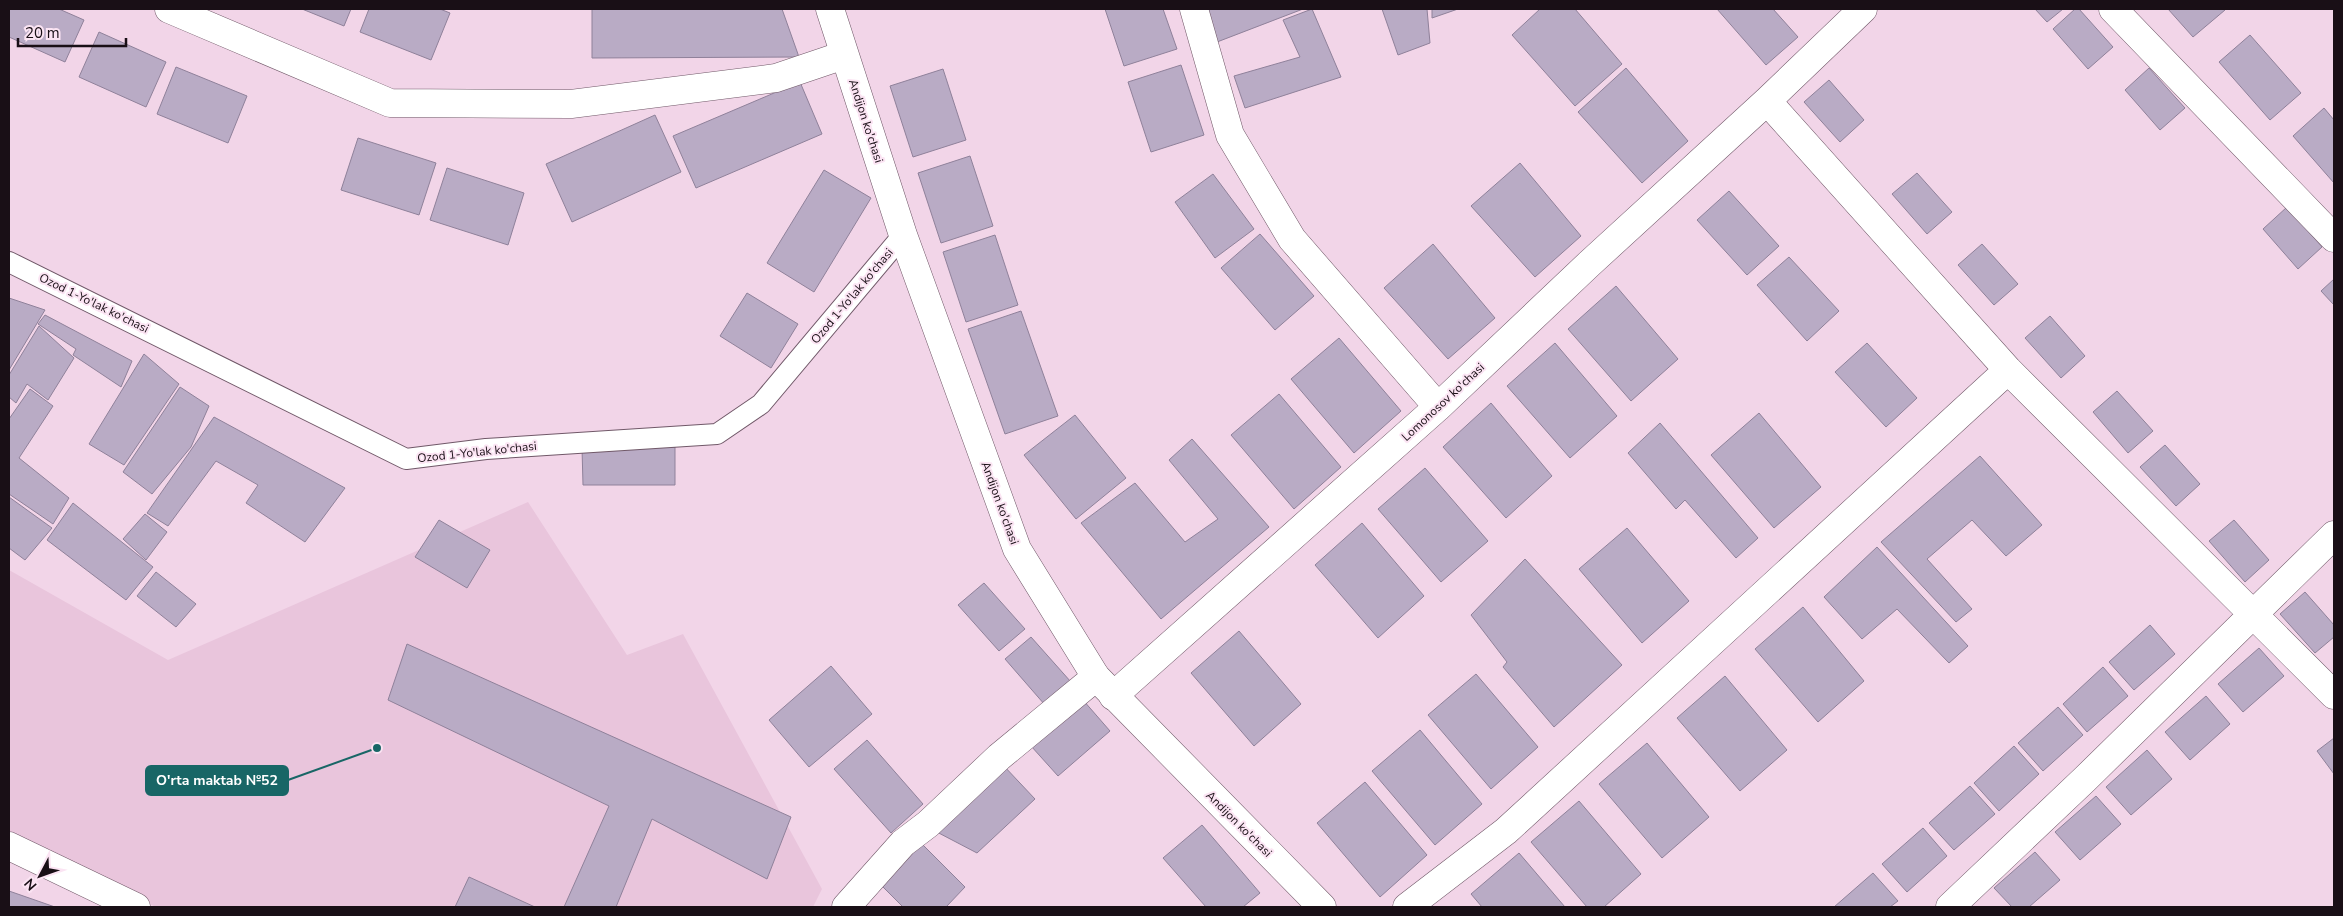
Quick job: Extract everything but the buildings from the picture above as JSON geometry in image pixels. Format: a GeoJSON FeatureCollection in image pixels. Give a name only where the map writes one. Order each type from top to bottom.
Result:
{"type":"FeatureCollection","features":[{"type":"Feature","properties":{"kind":"street"},"geometry":{"type":"LineString","coordinates":[[169,9],[390,103],[571,104],[776,78],[844,55]]}},
{"type":"Feature","properties":{"kind":"street","name":"Andijon ko'chasi"},"geometry":{"type":"LineString","coordinates":[[830,9],[903,235],[1017,549],[1104,686],[1322,907]]}},
{"type":"Feature","properties":{"kind":"street"},"geometry":{"type":"LineString","coordinates":[[1194,9],[1230,135],[1292,239],[1438,407]]}},
{"type":"Feature","properties":{"kind":"street","name":"Lomonosov ko'chasi"},"geometry":{"type":"LineString","coordinates":[[846,907],[902,843],[928,824],[999,757],[1104,686],[1438,407],[1589,264],[1767,101],[1862,9]]}},
{"type":"Feature","properties":{"kind":"street"},"geometry":{"type":"LineString","coordinates":[[2113,9],[2334,238]]}},
{"type":"Feature","properties":{"kind":"street"},"geometry":{"type":"LineString","coordinates":[[1767,101],[2008,370],[2334,695]]}},
{"type":"Feature","properties":{"kind":"street"},"geometry":{"type":"LineString","coordinates":[[1407,907],[1506,831],[2008,370]]}},
{"type":"Feature","properties":{"kind":"street"},"geometry":{"type":"LineString","coordinates":[[1950,907],[2085,780],[2251,614],[2334,535]]}},
{"type":"Feature","properties":{"kind":"street"},"geometry":{"type":"LineString","coordinates":[[9,846],[136,907]]}},
{"type":"Feature","properties":{"kind":"lane","name":"Ozod 1-Yo'lak ko'chasi"},"geometry":{"type":"LineString","coordinates":[[9,262],[406,459],[486,449],[717,434],[761,404],[903,235]]}},
{"type":"Feature","properties":{"kind":"shaded area"},"geometry":{"type":"Polygon","coordinates":[[[528,502],[627,655],[683,634],[822,889],[813,907],[156,907],[9,837],[9,570],[168,660],[528,502]]]}},
{"type":"Feature","properties":{"kind":"place","name":"O'rta maktab №52"},"geometry":{"type":"Point","coordinates":[377,748]}}]}
